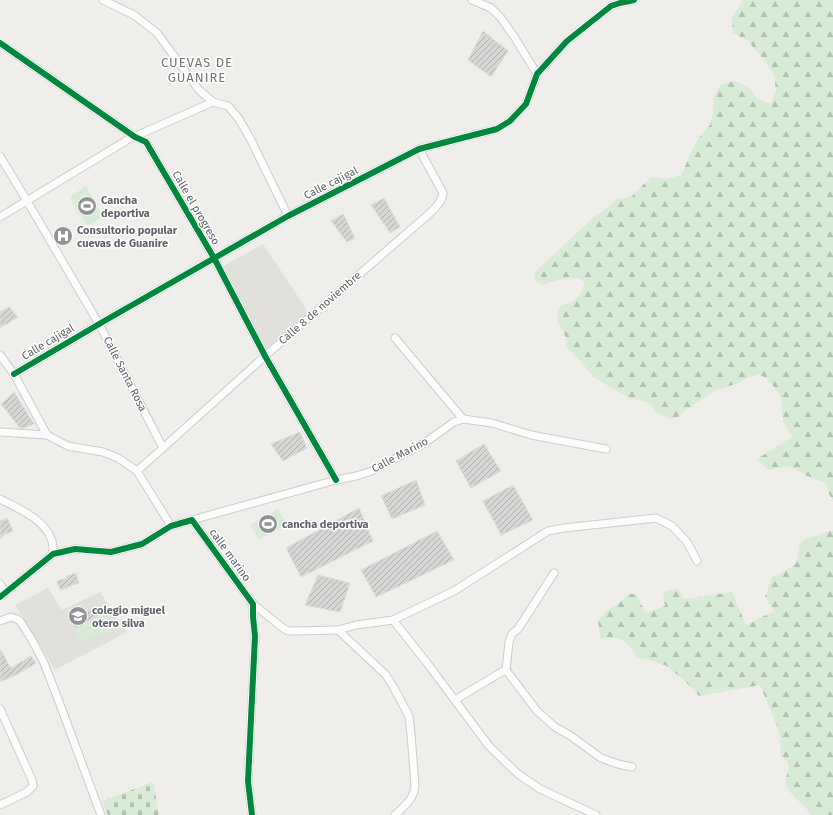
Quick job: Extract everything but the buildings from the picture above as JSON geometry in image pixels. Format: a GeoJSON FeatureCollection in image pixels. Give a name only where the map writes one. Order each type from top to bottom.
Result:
{"type":"FeatureCollection","features":[{"type":"Feature","properties":{"kind":"street"},"geometry":{"type":"LineString","coordinates":[[103,0],[134,15],[157,33],[199,90],[213,102],[228,106],[239,119],[251,140],[288,216]]}},
{"type":"Feature","properties":{"kind":"street"},"geometry":{"type":"LineString","coordinates":[[472,0],[491,8],[501,18],[537,74]]}},
{"type":"Feature","properties":{"kind":"street","name":"Calle cajigal"},"geometry":{"type":"LineString","coordinates":[[14,374],[288,216],[419,149],[497,129],[510,121],[526,104],[537,74],[567,41],[611,6],[634,0]]}},
{"type":"Feature","properties":{"kind":"street","name":"Calle el progreso"},"geometry":{"type":"LineString","coordinates":[[0,43],[135,137],[146,142],[214,258],[265,356],[336,480]]}},
{"type":"Feature","properties":{"kind":"street"},"geometry":{"type":"LineString","coordinates":[[0,217],[129,139],[213,102]]}},
{"type":"Feature","properties":{"kind":"street","name":"Calle 8 de noviembre"},"geometry":{"type":"LineString","coordinates":[[137,471],[265,356],[439,204],[443,193],[419,149]]}},
{"type":"Feature","properties":{"kind":"street","name":"Calle Santa Rosa"},"geometry":{"type":"LineString","coordinates":[[0,156],[99,324],[163,448]]}},
{"type":"Feature","properties":{"kind":"street"},"geometry":{"type":"LineString","coordinates":[[395,338],[463,419],[492,423],[531,435],[606,449]]}},
{"type":"Feature","properties":{"kind":"street"},"geometry":{"type":"LineString","coordinates":[[0,355],[14,374],[47,435]]}},
{"type":"Feature","properties":{"kind":"street","name":"Calle Marino"},"geometry":{"type":"LineString","coordinates":[[192,520],[372,471],[426,442],[454,422],[463,419]]}},
{"type":"Feature","properties":{"kind":"street"},"geometry":{"type":"LineString","coordinates":[[0,432],[47,435],[68,446],[104,452],[118,458],[137,471],[171,526]]}},
{"type":"Feature","properties":{"kind":"street"},"geometry":{"type":"LineString","coordinates":[[0,499],[24,511],[47,530],[52,541],[53,554]]}},
{"type":"Feature","properties":{"kind":"street","name":"calle marino"},"geometry":{"type":"LineString","coordinates":[[192,520],[253,604],[283,628],[294,632],[338,630],[356,625],[393,620],[454,590],[548,532],[564,528],[656,518],[672,526],[686,542],[697,561]]}},
{"type":"Feature","properties":{"kind":"street"},"geometry":{"type":"LineString","coordinates":[[0,584],[3,595],[53,554],[75,549],[111,552],[142,544],[171,526],[192,520]]}},
{"type":"Feature","properties":{"kind":"street"},"geometry":{"type":"LineString","coordinates":[[554,573],[518,629],[512,634],[509,642],[506,670],[536,711],[555,727],[571,736],[601,758],[632,767]]}},
{"type":"Feature","properties":{"kind":"street"},"geometry":{"type":"LineString","coordinates":[[252,815],[248,781],[255,636],[253,604]]}},
{"type":"Feature","properties":{"kind":"street"},"geometry":{"type":"LineString","coordinates":[[0,621],[11,617],[20,621],[44,663],[101,815]]}},
{"type":"Feature","properties":{"kind":"street"},"geometry":{"type":"LineString","coordinates":[[393,620],[489,746],[518,774],[540,788],[596,815]]}},
{"type":"Feature","properties":{"kind":"street"},"geometry":{"type":"LineString","coordinates":[[338,630],[386,675],[409,716],[415,793],[395,815]]}},
{"type":"Feature","properties":{"kind":"street"},"geometry":{"type":"LineString","coordinates":[[455,700],[500,672],[506,670]]}},
{"type":"Feature","properties":{"kind":"street"},"geometry":{"type":"LineString","coordinates":[[0,710],[32,780],[32,786],[27,792],[0,805]]}},
{"type":"Feature","properties":{"kind":"shaded area"},"geometry":{"type":"Polygon","coordinates":[[[263,244],[309,313],[265,349],[224,266],[263,244]]]}},
{"type":"Feature","properties":{"kind":"shaded area"},"geometry":{"type":"Polygon","coordinates":[[[48,588],[62,610],[100,592],[127,632],[55,670],[15,605],[48,588]]]}},
{"type":"Feature","properties":{"kind":"green space"},"geometry":{"type":"Polygon","coordinates":[[[743,0],[833,0],[833,500],[825,482],[806,476],[790,466],[768,470],[757,459],[792,437],[783,421],[780,395],[765,378],[759,374],[739,383],[716,390],[684,411],[678,417],[670,419],[662,416],[656,412],[651,405],[644,401],[629,398],[593,377],[583,364],[566,347],[566,340],[557,318],[558,310],[561,306],[573,301],[577,297],[582,291],[585,283],[581,279],[576,278],[561,279],[542,285],[535,281],[534,274],[538,269],[594,217],[617,199],[631,197],[651,177],[667,179],[681,176],[693,148],[700,136],[710,125],[714,96],[722,84],[736,81],[749,88],[758,99],[771,104],[776,90],[774,75],[766,62],[747,40],[733,33],[732,17],[743,0]]]}},
{"type":"Feature","properties":{"kind":"green space","name":"Cancha deportiva"},"geometry":{"type":"Polygon","coordinates":[[[86,186],[103,216],[87,226],[70,197],[86,186]]]}},
{"type":"Feature","properties":{"kind":"green space","name":"cancha deportiva"},"geometry":{"type":"Polygon","coordinates":[[[278,509],[287,524],[259,540],[250,525],[278,509]]]}},
{"type":"Feature","properties":{"kind":"green space"},"geometry":{"type":"Polygon","coordinates":[[[828,531],[833,531],[833,815],[811,815],[788,790],[786,784],[786,777],[789,769],[787,761],[781,757],[778,728],[760,685],[699,696],[684,680],[667,666],[638,658],[623,640],[615,638],[600,638],[598,621],[606,611],[620,602],[628,594],[636,594],[646,613],[665,606],[663,592],[678,588],[684,599],[732,592],[746,625],[774,611],[765,597],[772,577],[796,564],[801,542],[805,539],[828,531]]]}},
{"type":"Feature","properties":{"kind":"green space"},"geometry":{"type":"Polygon","coordinates":[[[102,614],[111,629],[82,643],[75,630],[102,614]]]}},
{"type":"Feature","properties":{"kind":"green space"},"geometry":{"type":"Polygon","coordinates":[[[153,782],[159,815],[108,815],[102,801],[153,782]]]}},
{"type":"Feature","properties":{"kind":"cycle path"},"geometry":{"type":"LineString","coordinates":[[14,374],[288,216],[419,149],[497,129],[510,121],[526,104],[537,74],[567,41],[611,6],[634,0]]}},
{"type":"Feature","properties":{"kind":"cycle path"},"geometry":{"type":"LineString","coordinates":[[0,43],[135,137],[146,142],[214,258],[265,356],[336,480]]}},
{"type":"Feature","properties":{"kind":"cycle path"},"geometry":{"type":"LineString","coordinates":[[0,597],[53,554],[75,549],[111,552],[142,544],[171,526],[192,520],[253,604],[255,636],[248,781],[252,815]]}},
{"type":"Feature","properties":{"kind":"place","name":"Cancha deportiva"},"geometry":{"type":"Point","coordinates":[87,206]}},
{"type":"Feature","properties":{"kind":"place","name":"Consultorio popular cuevas de Guanire"},"geometry":{"type":"Point","coordinates":[63,236]}},
{"type":"Feature","properties":{"kind":"place","name":"cancha deportiva"},"geometry":{"type":"Point","coordinates":[268,524]}},
{"type":"Feature","properties":{"kind":"place","name":"colegio miguel otero silva"},"geometry":{"type":"Point","coordinates":[78,616]}},
{"type":"Feature","properties":{"kind":"district","name":"CUEVAS DE GUANIRE"},"geometry":{"type":"Point","coordinates":[197,70]}}]}
